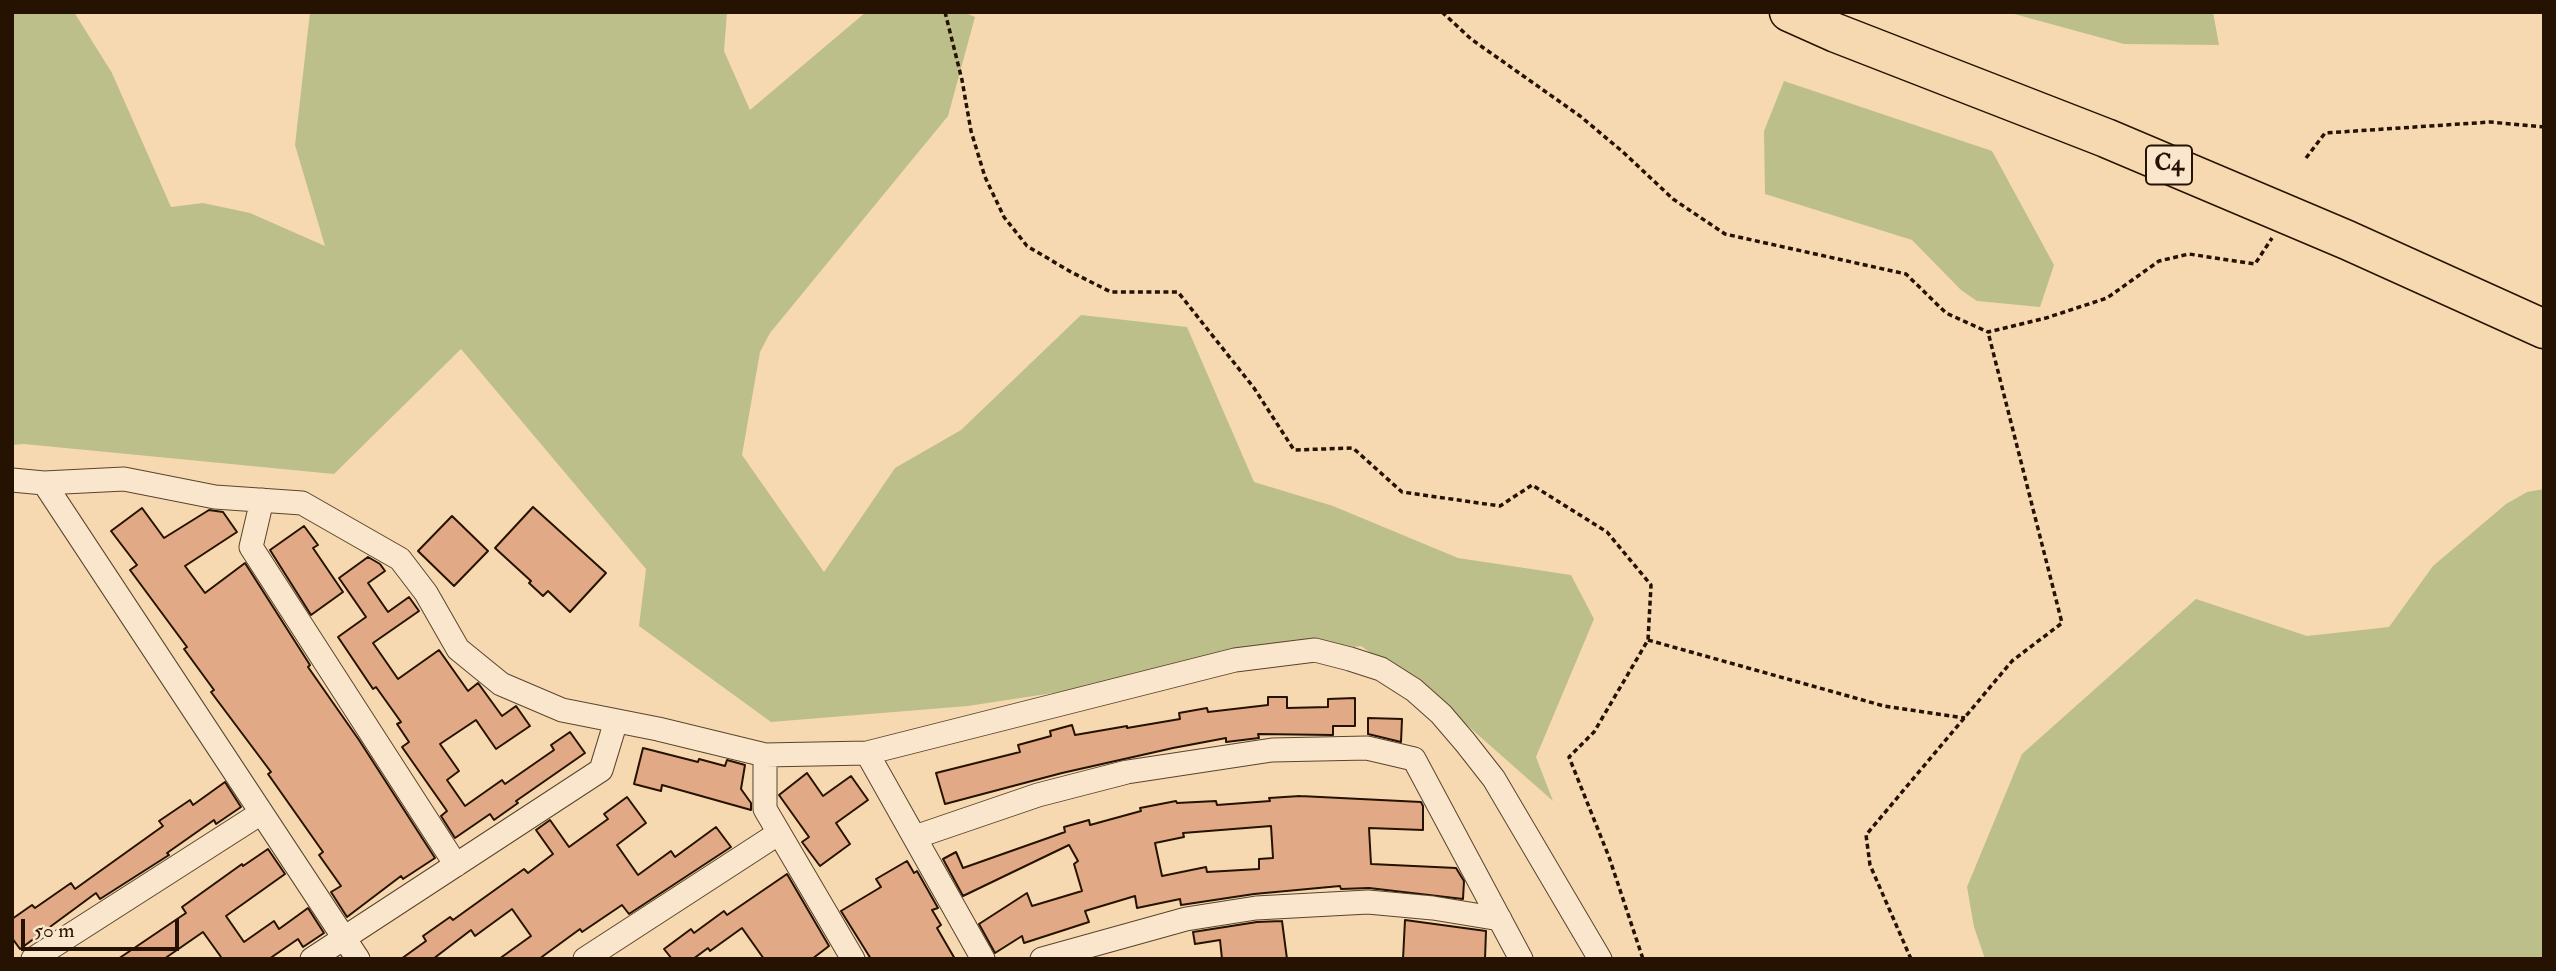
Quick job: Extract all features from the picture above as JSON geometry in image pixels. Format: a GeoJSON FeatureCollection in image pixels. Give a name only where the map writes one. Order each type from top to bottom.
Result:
{"type":"FeatureCollection","features":[{"type":"Feature","properties":{"kind":"highway","name":"C4"},"geometry":{"type":"LineString","coordinates":[[1789,12],[2119,144],[2347,240],[2544,329]]}},
{"type":"Feature","properties":{"kind":"street"},"geometry":{"type":"LineString","coordinates":[[12,480],[44,483],[124,479],[215,497],[302,503],[400,559],[426,593],[458,649],[501,684],[562,710],[765,755],[867,754],[1236,660],[1315,650],[1381,668],[1414,690],[1441,714],[1494,779],[1600,959]]}},
{"type":"Feature","properties":{"kind":"street"},"geometry":{"type":"LineString","coordinates":[[44,483],[358,959]]}},
{"type":"Feature","properties":{"kind":"street"},"geometry":{"type":"LineString","coordinates":[[262,500],[251,547],[456,865]]}},
{"type":"Feature","properties":{"kind":"street"},"geometry":{"type":"LineString","coordinates":[[312,959],[601,770],[615,721]]}},
{"type":"Feature","properties":{"kind":"street"},"geometry":{"type":"LineString","coordinates":[[915,837],[1038,794],[1127,772],[1272,750],[1367,748],[1415,759],[1521,959]]}},
{"type":"Feature","properties":{"kind":"street"},"geometry":{"type":"LineString","coordinates":[[867,754],[983,959]]}},
{"type":"Feature","properties":{"kind":"street"},"geometry":{"type":"LineString","coordinates":[[765,755],[765,809],[848,957]]}},
{"type":"Feature","properties":{"kind":"street"},"geometry":{"type":"LineString","coordinates":[[33,959],[261,813]]}},
{"type":"Feature","properties":{"kind":"street"},"geometry":{"type":"LineString","coordinates":[[585,959],[779,833]]}},
{"type":"Feature","properties":{"kind":"street"},"geometry":{"type":"LineString","coordinates":[[1042,959],[1186,919],[1256,908],[1368,902],[1433,908],[1500,919]]}},
{"type":"Feature","properties":{"kind":"path"},"geometry":{"type":"LineString","coordinates":[[945,12],[971,131],[985,177],[1004,217],[1027,246],[1111,292],[1178,292],[1254,388],[1294,450],[1353,448],[1402,492],[1500,506],[1532,485],[1607,532],[1651,584],[1648,640],[1594,732],[1569,757],[1609,857],[1643,959]]}},
{"type":"Feature","properties":{"kind":"path"},"geometry":{"type":"LineString","coordinates":[[1442,12],[1471,39],[1580,116],[1673,199],[1725,234],[1906,274],[1946,313],[1988,332],[2046,318],[2107,298],[2159,261],[2189,254],[2255,264],[2274,235]]}},
{"type":"Feature","properties":{"kind":"path"},"geometry":{"type":"LineString","coordinates":[[2306,158],[2325,133],[2490,122],[2544,127]]}},
{"type":"Feature","properties":{"kind":"path"},"geometry":{"type":"LineString","coordinates":[[1911,959],[1870,865],[1866,835],[2012,661],[2062,623],[1988,332]]}},
{"type":"Feature","properties":{"kind":"path"},"geometry":{"type":"LineString","coordinates":[[1648,640],[1884,706],[1966,718]]}},
{"type":"Feature","properties":{"kind":"green space"},"geometry":{"type":"Polygon","coordinates":[[[12,12],[74,12],[112,73],[171,207],[203,203],[250,213],[325,246],[295,145],[310,12],[727,12],[724,51],[750,110],[866,12],[964,12],[975,17],[948,116],[770,333],[760,352],[742,455],[824,572],[895,468],[961,430],[1081,315],[1187,327],[1254,482],[1333,506],[1458,558],[1571,575],[1594,619],[1536,757],[1553,801],[1451,711],[1361,646],[968,706],[771,722],[639,626],[646,569],[461,349],[334,474],[12,445],[12,12]]]}},
{"type":"Feature","properties":{"kind":"green space"},"geometry":{"type":"Polygon","coordinates":[[[2007,12],[2213,12],[2219,45],[2124,44],[2007,12]]]}},
{"type":"Feature","properties":{"kind":"green space"},"geometry":{"type":"Polygon","coordinates":[[[1784,81],[1992,151],[2054,265],[2040,307],[1977,301],[1961,290],[1912,240],[1765,194],[1764,131],[1784,81]]]}},
{"type":"Feature","properties":{"kind":"green space"},"geometry":{"type":"Polygon","coordinates":[[[2544,489],[2544,959],[1985,959],[1974,927],[1967,887],[2022,754],[2196,599],[2307,636],[2389,627],[2433,566],[2506,504],[2527,492],[2544,489]]]}},
{"type":"Feature","properties":{"kind":"building"},"geometry":{"type":"Polygon","coordinates":[[[533,507],[606,573],[570,612],[548,591],[543,596],[529,583],[531,581],[495,548],[533,507]]]}},
{"type":"Feature","properties":{"kind":"building"},"geometry":{"type":"Polygon","coordinates":[[[142,508],[164,538],[209,510],[223,512],[237,532],[185,566],[205,593],[245,563],[310,665],[308,667],[435,858],[403,879],[401,876],[347,917],[331,892],[341,886],[319,855],[323,852],[268,774],[271,772],[211,692],[214,690],[184,649],[187,647],[130,570],[137,565],[111,531],[142,508]]]}},
{"type":"Feature","properties":{"kind":"building"},"geometry":{"type":"Polygon","coordinates":[[[452,516],[488,551],[454,586],[418,551],[452,516]]]}},
{"type":"Feature","properties":{"kind":"building"},"geometry":{"type":"Polygon","coordinates":[[[304,526],[318,545],[313,548],[343,592],[311,615],[270,550],[304,526]]]}},
{"type":"Feature","properties":{"kind":"building"},"geometry":{"type":"Polygon","coordinates":[[[368,557],[380,564],[385,571],[368,583],[388,612],[409,597],[419,611],[373,643],[398,679],[439,650],[468,691],[478,683],[502,716],[516,706],[530,726],[496,749],[476,720],[440,744],[459,771],[447,780],[465,806],[502,780],[505,784],[554,750],[551,745],[570,732],[585,753],[516,801],[518,803],[494,820],[490,814],[455,838],[441,816],[447,811],[402,747],[409,742],[397,724],[401,722],[376,687],[373,689],[338,637],[366,617],[339,578],[368,557]]]}},
{"type":"Feature","properties":{"kind":"building"},"geometry":{"type":"Polygon","coordinates":[[[1268,697],[1287,697],[1287,708],[1328,707],[1328,699],[1355,698],[1355,726],[1333,726],[1333,735],[1258,734],[1259,738],[1226,742],[1226,738],[1173,748],[1062,773],[945,804],[936,773],[1020,752],[1018,745],[1051,736],[1050,731],[1072,725],[1075,735],[1127,728],[1180,719],[1179,713],[1207,708],[1208,712],[1268,705],[1268,697]]]}},
{"type":"Feature","properties":{"kind":"building"},"geometry":{"type":"Polygon","coordinates":[[[1368,718],[1402,719],[1401,742],[1368,734],[1368,718]]]}},
{"type":"Feature","properties":{"kind":"building"},"geometry":{"type":"Polygon","coordinates":[[[643,748],[698,762],[699,759],[725,766],[727,760],[745,765],[741,789],[751,803],[751,810],[662,785],[661,791],[634,784],[643,748]]]}},
{"type":"Feature","properties":{"kind":"building"},"geometry":{"type":"Polygon","coordinates":[[[807,773],[823,796],[851,776],[868,800],[836,823],[850,844],[820,866],[802,842],[809,837],[779,795],[807,773]]]}},
{"type":"Feature","properties":{"kind":"building"},"geometry":{"type":"Polygon","coordinates":[[[225,782],[241,807],[216,824],[214,820],[167,853],[169,855],[100,899],[96,893],[20,949],[12,938],[12,919],[32,905],[35,908],[71,883],[75,889],[163,826],[159,821],[190,800],[193,805],[225,782]]]}},
{"type":"Feature","properties":{"kind":"building"},"geometry":{"type":"Polygon","coordinates":[[[1300,796],[1421,802],[1423,830],[1369,828],[1371,864],[1456,868],[1464,881],[1463,899],[1369,888],[1341,889],[1340,886],[1254,894],[1181,905],[1180,899],[1137,908],[1135,896],[1085,911],[1089,922],[1024,943],[1022,936],[995,953],[979,924],[1027,893],[1032,906],[1082,891],[1074,864],[1078,861],[1069,845],[963,896],[943,859],[956,852],[963,868],[1065,832],[1064,827],[1089,820],[1090,825],[1141,811],[1140,808],[1176,801],[1216,801],[1217,805],[1270,801],[1269,798],[1300,796]],[[1271,826],[1183,833],[1184,837],[1155,843],[1162,876],[1206,867],[1207,872],[1259,869],[1259,859],[1273,858],[1271,826]]]}},
{"type":"Feature","properties":{"kind":"building"},"geometry":{"type":"Polygon","coordinates":[[[627,797],[646,823],[617,845],[638,875],[671,851],[675,857],[716,827],[731,847],[629,914],[622,905],[582,932],[580,929],[539,959],[499,959],[531,936],[512,909],[475,936],[471,930],[433,959],[401,959],[426,941],[423,936],[450,917],[453,920],[524,869],[528,873],[553,854],[536,830],[550,820],[569,847],[608,819],[604,814],[627,797]]]}},
{"type":"Feature","properties":{"kind":"building"},"geometry":{"type":"Polygon","coordinates":[[[268,849],[285,874],[226,916],[244,942],[274,921],[279,929],[308,908],[324,933],[303,947],[298,939],[269,959],[219,959],[221,957],[203,932],[164,959],[118,959],[186,913],[182,907],[242,864],[243,866],[268,849]]]}},
{"type":"Feature","properties":{"kind":"building"},"geometry":{"type":"Polygon","coordinates":[[[907,861],[914,873],[917,871],[938,908],[932,910],[941,925],[937,928],[955,959],[871,959],[841,911],[881,887],[876,879],[907,861]]]}},
{"type":"Feature","properties":{"kind":"building"},"geometry":{"type":"Polygon","coordinates":[[[787,874],[829,946],[812,959],[764,959],[742,928],[710,951],[708,948],[693,959],[672,959],[664,949],[691,929],[694,933],[724,911],[727,915],[787,874]]]}},
{"type":"Feature","properties":{"kind":"building"},"geometry":{"type":"Polygon","coordinates":[[[1405,920],[1486,931],[1485,959],[1403,959],[1405,920]]]}},
{"type":"Feature","properties":{"kind":"building"},"geometry":{"type":"Polygon","coordinates":[[[1282,921],[1287,959],[1222,959],[1220,940],[1195,944],[1193,932],[1282,921]]]}}]}
